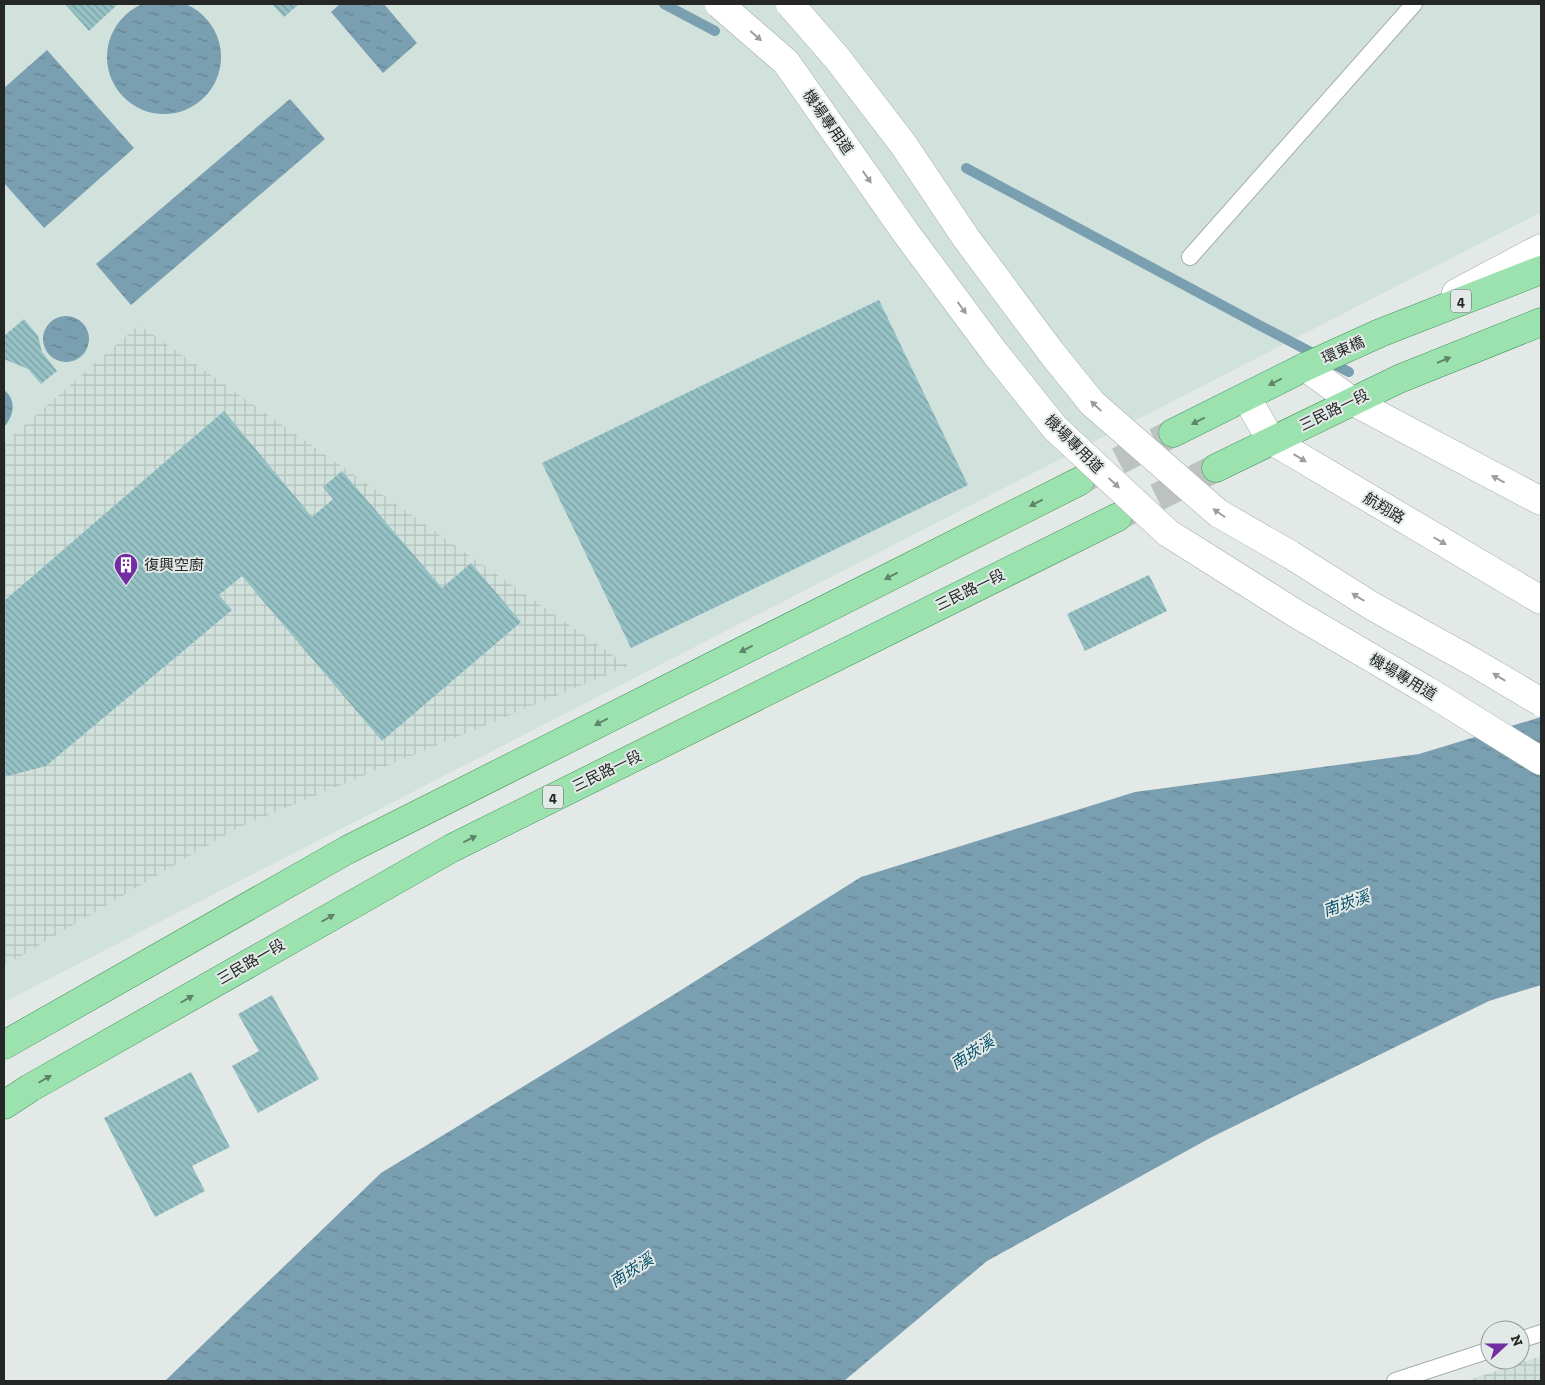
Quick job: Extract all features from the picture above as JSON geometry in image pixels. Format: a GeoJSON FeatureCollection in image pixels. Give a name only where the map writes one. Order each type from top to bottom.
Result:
{"type":"FeatureCollection","features":[{"type":"Feature","properties":{"kind":"main road","name":"4"},"geometry":{"type":"LineString","coordinates":[[1380,333],[1541,270]]}},
{"type":"Feature","properties":{"kind":"main road","name":"三民路一段"},"geometry":{"type":"LineString","coordinates":[[1216,468],[1399,379],[1541,322]]}},
{"type":"Feature","properties":{"kind":"main road","name":"環東橋"},"geometry":{"type":"LineString","coordinates":[[1305,367],[1380,333]]}},
{"type":"Feature","properties":{"kind":"main road","name":"4"},"geometry":{"type":"LineString","coordinates":[[1173,434],[1305,367]]}},
{"type":"Feature","properties":{"kind":"main road"},"geometry":{"type":"LineString","coordinates":[[4,1045],[347,850],[1080,481]]}},
{"type":"Feature","properties":{"kind":"main road","name":"三民路一段"},"geometry":{"type":"LineString","coordinates":[[4,1105],[30,1088],[452,848],[1118,517]]}},
{"type":"Feature","properties":{"kind":"street","name":"機場專用道"},"geometry":{"type":"LineString","coordinates":[[719,4],[786,62],[924,257],[995,353],[1055,428],[1168,533],[1295,613],[1428,691],[1541,761]]}},
{"type":"Feature","properties":{"kind":"street"},"geometry":{"type":"LineString","coordinates":[[790,4],[837,58],[904,144],[966,238],[1051,352],[1092,403],[1218,513],[1291,555],[1372,606],[1541,702]]}},
{"type":"Feature","properties":{"kind":"street"},"geometry":{"type":"LineString","coordinates":[[1380,333],[1541,248]]}},
{"type":"Feature","properties":{"kind":"street"},"geometry":{"type":"LineString","coordinates":[[1305,367],[1352,402],[1541,501]]}},
{"type":"Feature","properties":{"kind":"street","name":"航翔路"},"geometry":{"type":"LineString","coordinates":[[1246,397],[1271,440],[1541,600]]}},
{"type":"Feature","properties":{"kind":"lane"},"geometry":{"type":"LineString","coordinates":[[1190,256],[1414,4]]}},
{"type":"Feature","properties":{"kind":"lane"},"geometry":{"type":"LineString","coordinates":[[1395,1381],[1480,1353]]}},
{"type":"Feature","properties":{"kind":"shaded area"},"geometry":{"type":"Polygon","coordinates":[[[4,4],[1541,4],[1541,212],[4,1002],[4,4]]]}},
{"type":"Feature","properties":{"kind":"shaded area","name":"復興空廚"},"geometry":{"type":"Polygon","coordinates":[[[139,325],[628,666],[237,828],[4,966],[4,443],[139,325]]]}},
{"type":"Feature","properties":{"kind":"shaded area"},"geometry":{"type":"Polygon","coordinates":[[[1541,1356],[1541,1381],[1466,1381],[1499,1370],[1530,1370],[1530,1360],[1541,1356]]]}},
{"type":"Feature","properties":{"kind":"water"},"geometry":{"type":"Polygon","coordinates":[[[164,0],[186,5],[204,17],[216,35],[221,57],[216,79],[204,97],[186,109],[164,114],[142,109],[124,97],[112,79],[107,57],[112,35],[124,17],[142,5],[164,0]]]}},
{"type":"Feature","properties":{"kind":"water"},"geometry":{"type":"Polygon","coordinates":[[[340,4],[384,4],[417,43],[383,73],[331,12],[340,4]]]}},
{"type":"Feature","properties":{"kind":"water"},"geometry":{"type":"Polygon","coordinates":[[[47,50],[134,148],[44,228],[4,183],[4,88],[47,50]]]}},
{"type":"Feature","properties":{"kind":"water"},"geometry":{"type":"Polygon","coordinates":[[[290,99],[325,139],[131,305],[96,264],[290,99]]]}},
{"type":"Feature","properties":{"kind":"water"},"geometry":{"type":"Polygon","coordinates":[[[62,316],[70,316],[79,320],[85,326],[89,339],[85,352],[79,358],[70,362],[62,362],[53,358],[47,352],[43,343],[43,335],[47,326],[53,320],[62,316]]]}},
{"type":"Feature","properties":{"kind":"water"},"geometry":{"type":"Polygon","coordinates":[[[4,390],[11,398],[13,408],[10,418],[4,427],[4,390]]]}},
{"type":"Feature","properties":{"kind":"water","name":"南崁溪"},"geometry":{"type":"Polygon","coordinates":[[[1541,717],[1541,985],[1489,1001],[1210,1138],[987,1261],[844,1381],[166,1381],[381,1173],[670,997],[861,877],[1135,792],[1419,754],[1541,717]]]}},
{"type":"Feature","properties":{"kind":"building"},"geometry":{"type":"Polygon","coordinates":[[[65,4],[118,4],[89,31],[65,4]]]}},
{"type":"Feature","properties":{"kind":"building"},"geometry":{"type":"Polygon","coordinates":[[[272,4],[299,4],[284,17],[272,4]]]}},
{"type":"Feature","properties":{"kind":"building"},"geometry":{"type":"Polygon","coordinates":[[[879,300],[968,485],[631,648],[542,463],[879,300]]]}},
{"type":"Feature","properties":{"kind":"building"},"geometry":{"type":"Polygon","coordinates":[[[24,319],[38,336],[42,352],[57,371],[41,384],[28,369],[4,359],[4,336],[24,319]]]}},
{"type":"Feature","properties":{"kind":"building","name":"復興空廚"},"geometry":{"type":"Polygon","coordinates":[[[224,411],[312,517],[333,499],[323,487],[342,471],[442,588],[471,563],[521,622],[382,741],[242,576],[219,595],[232,610],[46,766],[4,777],[4,601],[224,411]]]}},
{"type":"Feature","properties":{"kind":"building"},"geometry":{"type":"Polygon","coordinates":[[[1149,575],[1167,611],[1085,651],[1067,614],[1149,575]]]}},
{"type":"Feature","properties":{"kind":"building"},"geometry":{"type":"Polygon","coordinates":[[[272,995],[319,1079],[258,1113],[232,1066],[259,1051],[238,1014],[272,995]]]}},
{"type":"Feature","properties":{"kind":"building"},"geometry":{"type":"Polygon","coordinates":[[[191,1072],[230,1147],[192,1166],[205,1191],[155,1217],[104,1118],[191,1072]]]}},
{"type":"Feature","properties":{"kind":"waterway"},"geometry":{"type":"LineString","coordinates":[[664,4],[715,31]]}},
{"type":"Feature","properties":{"kind":"waterway"},"geometry":{"type":"LineString","coordinates":[[966,168],[1349,372]]}},
{"type":"Feature","properties":{"kind":"tunnel"},"geometry":{"type":"LineString","coordinates":[[1081,480],[1173,433]]}},
{"type":"Feature","properties":{"kind":"tunnel"},"geometry":{"type":"LineString","coordinates":[[1119,516],[1216,468]]}},
{"type":"Feature","properties":{"kind":"place","name":"復興空廚"},"geometry":{"type":"Point","coordinates":[126,586]}}]}
